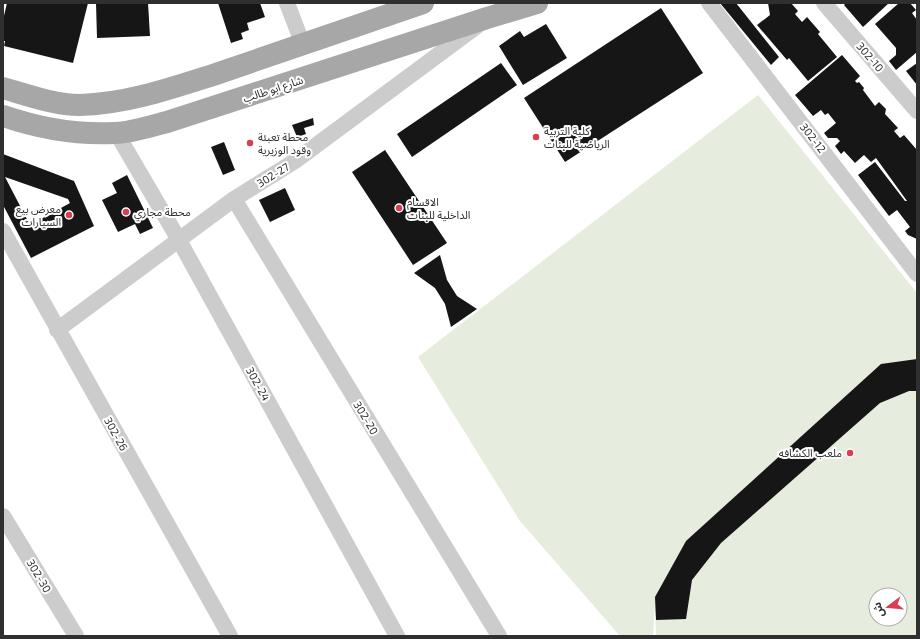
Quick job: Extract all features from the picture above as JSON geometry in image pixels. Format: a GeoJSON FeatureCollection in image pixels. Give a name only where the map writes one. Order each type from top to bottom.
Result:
{"type":"FeatureCollection","features":[{"type":"Feature","properties":{"kind":"main road"},"geometry":{"type":"LineString","coordinates":[[3,88],[38,99],[79,105],[118,102],[172,88],[423,3]]}},
{"type":"Feature","properties":{"kind":"main road","name":"شارع ابو طالب"},"geometry":{"type":"LineString","coordinates":[[3,116],[46,127],[79,132],[117,134],[167,122],[537,3]]}},
{"type":"Feature","properties":{"kind":"street"},"geometry":{"type":"LineString","coordinates":[[287,3],[303,44]]}},
{"type":"Feature","properties":{"kind":"street","name":"302-12"},"geometry":{"type":"LineString","coordinates":[[709,3],[917,274]]}},
{"type":"Feature","properties":{"kind":"street","name":"302-10"},"geometry":{"type":"LineString","coordinates":[[824,3],[917,111]]}},
{"type":"Feature","properties":{"kind":"street","name":"302-27"},"geometry":{"type":"LineString","coordinates":[[57,330],[234,200],[290,165],[330,136],[487,18]]}},
{"type":"Feature","properties":{"kind":"street","name":"302-24"},"geometry":{"type":"LineString","coordinates":[[117,134],[179,240],[396,636]]}},
{"type":"Feature","properties":{"kind":"street","name":"302-20"},"geometry":{"type":"LineString","coordinates":[[234,200],[499,636]]}},
{"type":"Feature","properties":{"kind":"street","name":"302-26"},"geometry":{"type":"LineString","coordinates":[[3,231],[57,330],[230,636]]}},
{"type":"Feature","properties":{"kind":"street","name":"302-30"},"geometry":{"type":"LineString","coordinates":[[3,516],[76,636]]}},
{"type":"Feature","properties":{"kind":"shaded area"},"geometry":{"type":"Polygon","coordinates":[[[758,95],[917,293],[917,636],[656,636],[655,602],[653,636],[620,636],[520,521],[418,357],[758,95]]]}},
{"type":"Feature","properties":{"kind":"building"},"geometry":{"type":"Polygon","coordinates":[[[7,3],[88,3],[73,63],[4,46],[3,20],[7,3]]]}},
{"type":"Feature","properties":{"kind":"building"},"geometry":{"type":"Polygon","coordinates":[[[96,3],[148,3],[150,36],[97,38],[96,3]]]}},
{"type":"Feature","properties":{"kind":"building"},"geometry":{"type":"Polygon","coordinates":[[[218,3],[260,3],[265,17],[247,23],[249,30],[241,33],[243,39],[231,43],[218,3]]]}},
{"type":"Feature","properties":{"kind":"building"},"geometry":{"type":"Polygon","coordinates":[[[720,3],[736,3],[779,57],[771,65],[720,3]]]}},
{"type":"Feature","properties":{"kind":"building"},"geometry":{"type":"Polygon","coordinates":[[[768,3],[791,3],[798,11],[795,14],[802,22],[807,17],[820,32],[818,34],[837,57],[808,81],[789,58],[787,60],[757,25],[770,15],[768,3]]]}},
{"type":"Feature","properties":{"kind":"building"},"geometry":{"type":"Polygon","coordinates":[[[846,3],[889,3],[863,27],[844,5],[846,3]]]}},
{"type":"Feature","properties":{"kind":"building"},"geometry":{"type":"Polygon","coordinates":[[[899,3],[910,3],[916,10],[912,13],[917,20],[917,52],[896,70],[889,61],[896,55],[896,48],[875,24],[899,3]]]}},
{"type":"Feature","properties":{"kind":"building"},"geometry":{"type":"Polygon","coordinates":[[[661,8],[703,73],[565,162],[524,98],[661,8]]]}},
{"type":"Feature","properties":{"kind":"building"},"geometry":{"type":"Polygon","coordinates":[[[546,24],[567,58],[523,85],[499,46],[520,31],[524,37],[546,24]]]}},
{"type":"Feature","properties":{"kind":"building"},"geometry":{"type":"Polygon","coordinates":[[[842,55],[860,76],[855,81],[857,83],[859,82],[864,88],[863,90],[875,106],[879,102],[886,109],[885,114],[898,128],[894,131],[900,138],[904,135],[917,150],[917,239],[908,235],[905,231],[910,227],[897,210],[889,216],[858,175],[875,162],[905,201],[907,201],[876,158],[871,162],[864,155],[855,163],[844,151],[841,154],[835,146],[840,141],[837,138],[828,138],[824,133],[836,123],[828,113],[825,115],[821,110],[813,116],[795,95],[842,55]]]}},
{"type":"Feature","properties":{"kind":"building"},"geometry":{"type":"Polygon","coordinates":[[[501,63],[517,85],[412,157],[397,134],[501,63]]]}},
{"type":"Feature","properties":{"kind":"building"},"geometry":{"type":"Polygon","coordinates":[[[917,63],[917,85],[906,71],[917,63]]]}},
{"type":"Feature","properties":{"kind":"building"},"geometry":{"type":"Polygon","coordinates":[[[313,118],[314,125],[304,128],[306,134],[297,137],[292,125],[313,118]]]}},
{"type":"Feature","properties":{"kind":"building"},"geometry":{"type":"Polygon","coordinates":[[[224,142],[235,170],[223,175],[211,147],[224,142]]]}},
{"type":"Feature","properties":{"kind":"building","name":"الاقسام الداخلية للبنات"},"geometry":{"type":"Polygon","coordinates":[[[385,150],[447,243],[413,265],[352,172],[385,150]]]}},
{"type":"Feature","properties":{"kind":"building","name":"معرض بيع السيارات"},"geometry":{"type":"Polygon","coordinates":[[[3,154],[74,181],[94,226],[31,258],[3,205],[3,154]],[[5,177],[30,225],[70,203],[68,199],[5,177]]]}},
{"type":"Feature","properties":{"kind":"building","name":"محطة مجاري"},"geometry":{"type":"Polygon","coordinates":[[[127,175],[153,228],[140,234],[135,224],[118,232],[102,200],[117,193],[112,183],[127,175]]]}},
{"type":"Feature","properties":{"kind":"building"},"geometry":{"type":"Polygon","coordinates":[[[285,188],[295,210],[270,222],[259,200],[285,188]]]}},
{"type":"Feature","properties":{"kind":"building"},"geometry":{"type":"Polygon","coordinates":[[[440,255],[447,280],[457,296],[477,309],[451,327],[445,304],[435,288],[414,273],[440,255]]]}},
{"type":"Feature","properties":{"kind":"building"},"geometry":{"type":"Polygon","coordinates":[[[917,359],[917,391],[909,391],[880,403],[721,543],[692,580],[686,619],[656,620],[655,597],[686,541],[881,364],[917,359]]]}},
{"type":"Feature","properties":{"kind":"place","name":"كلية التربية الرياضية للبنات"},"geometry":{"type":"Point","coordinates":[536,137]}},
{"type":"Feature","properties":{"kind":"place","name":"محطة تعبئة وقود الوزيرية"},"geometry":{"type":"Point","coordinates":[250,143]}},
{"type":"Feature","properties":{"kind":"place","name":"الاقسام الداخلية للبنات"},"geometry":{"type":"Point","coordinates":[399,208]}},
{"type":"Feature","properties":{"kind":"place","name":"محطة مجاري"},"geometry":{"type":"Point","coordinates":[126,212]}},
{"type":"Feature","properties":{"kind":"place","name":"معرض بيع السيارات"},"geometry":{"type":"Point","coordinates":[69,215]}},
{"type":"Feature","properties":{"kind":"place","name":"ملعب الكشافه"},"geometry":{"type":"Point","coordinates":[850,453]}}]}
